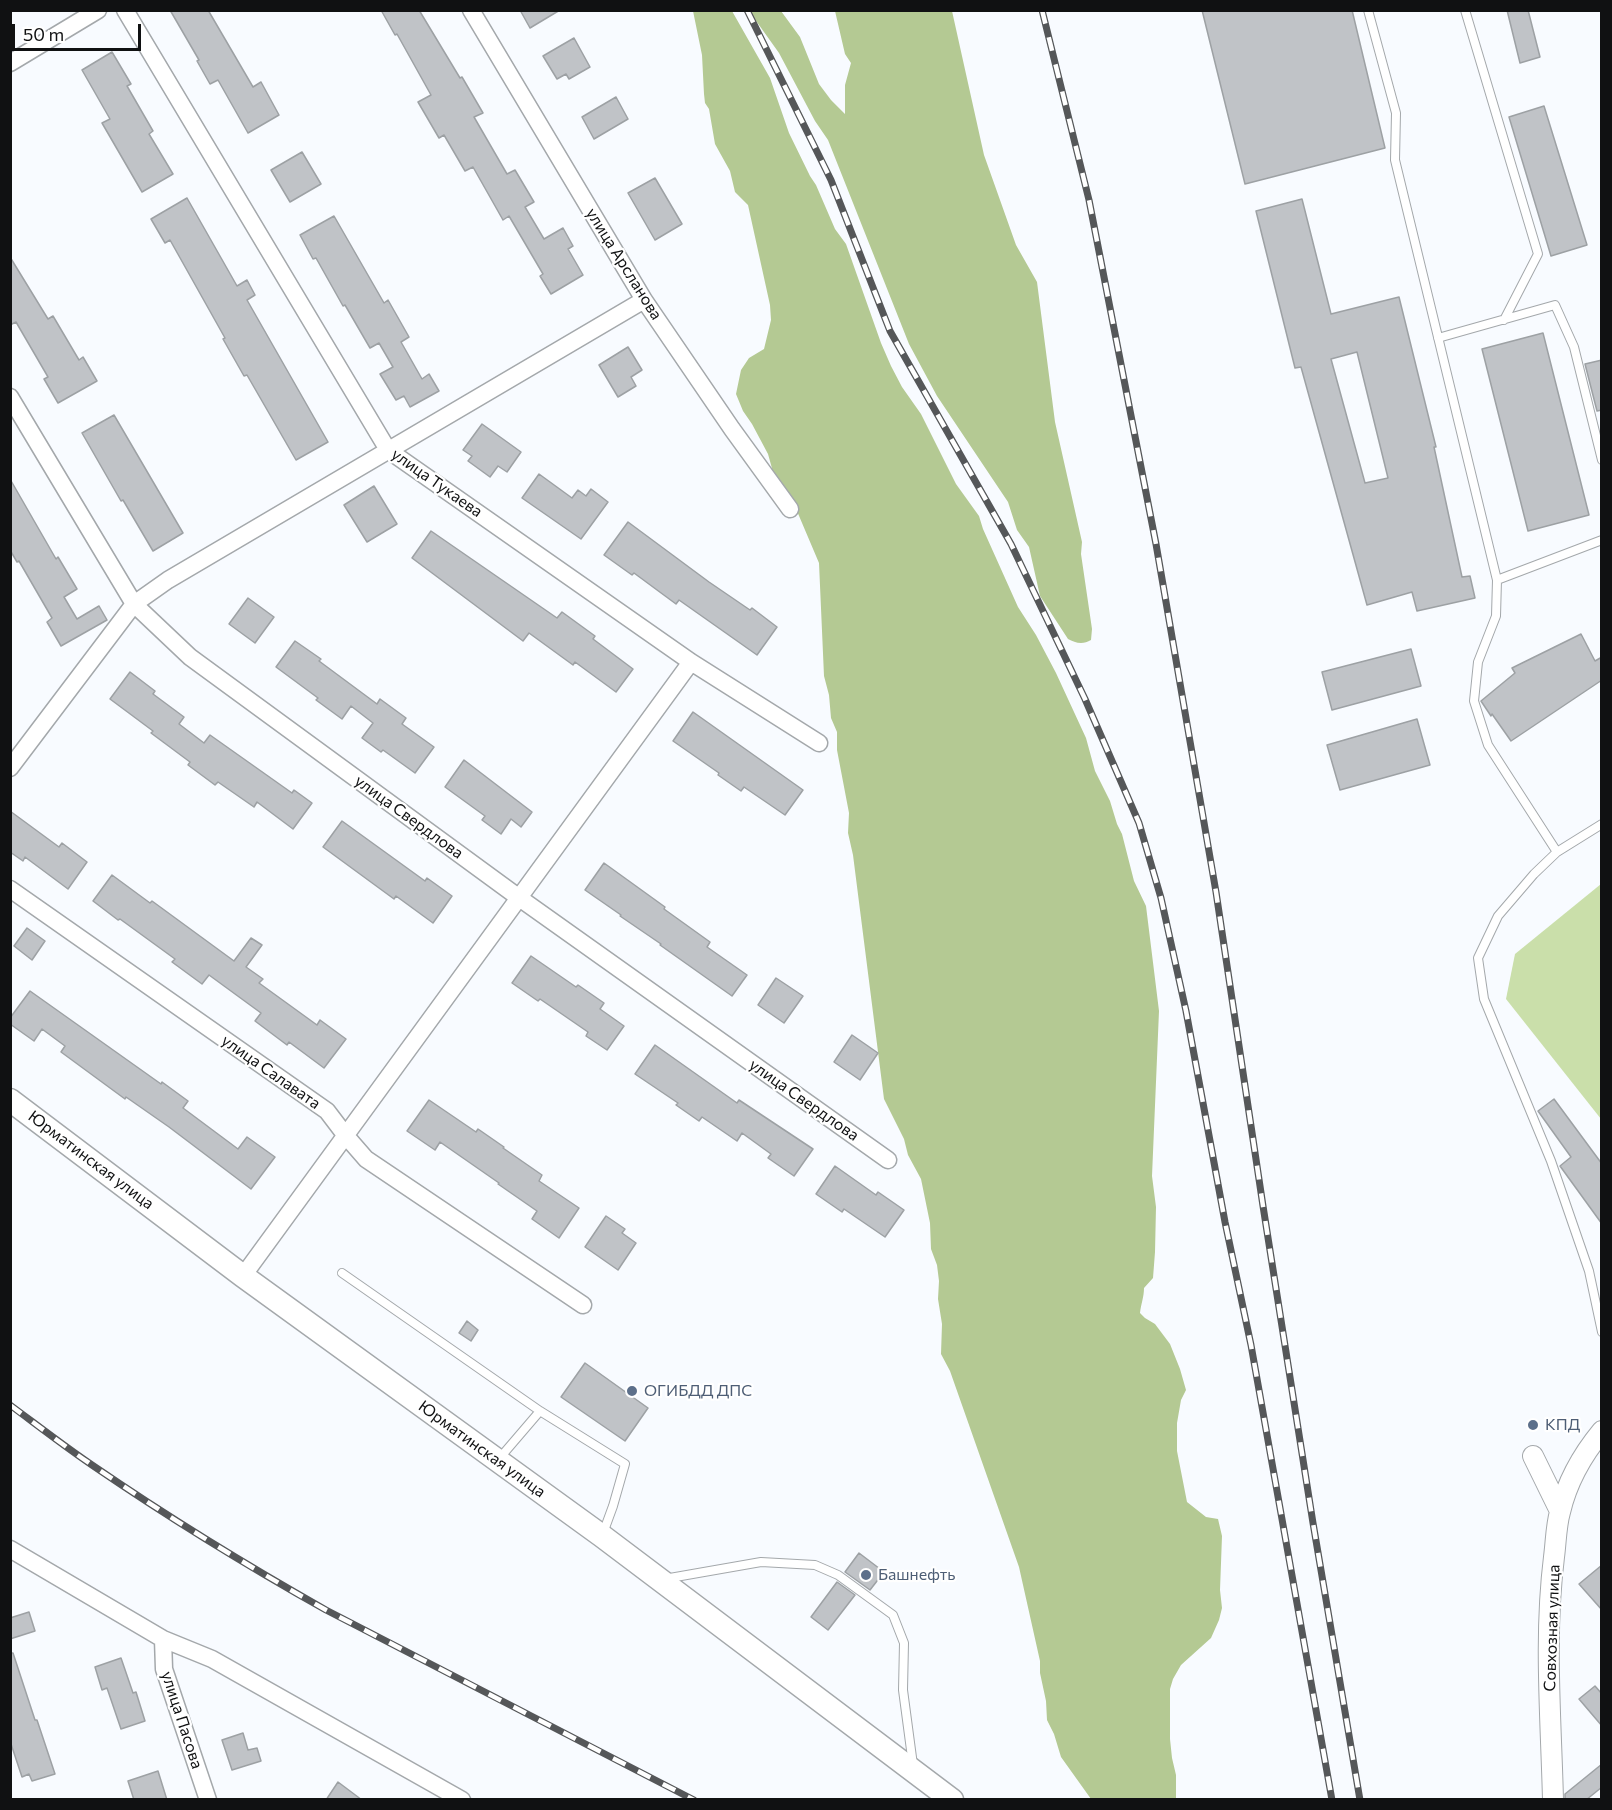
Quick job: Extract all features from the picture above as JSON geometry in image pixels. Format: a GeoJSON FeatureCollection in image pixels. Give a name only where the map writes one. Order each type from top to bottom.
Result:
{"type":"FeatureCollection","features":[{"type":"Feature","properties":{"kind":"main road","name":"Юрматинская улица"},"geometry":{"type":"LineString","coordinates":[[10,1100],[243,1276],[602,1536],[952,1800]]}},
{"type":"Feature","properties":{"kind":"street"},"geometry":{"type":"LineString","coordinates":[[10,63],[98,10]]}},
{"type":"Feature","properties":{"kind":"street","name":"улица Тукаева"},"geometry":{"type":"LineString","coordinates":[[125,10],[388,450],[691,662],[819,743]]}},
{"type":"Feature","properties":{"kind":"street","name":"улица Арсланова"},"geometry":{"type":"LineString","coordinates":[[471,10],[644,300],[790,509]]}},
{"type":"Feature","properties":{"kind":"street"},"geometry":{"type":"LineString","coordinates":[[10,768],[134,604],[168,580],[644,300]]}},
{"type":"Feature","properties":{"kind":"street","name":"улица Свердлова"},"geometry":{"type":"LineString","coordinates":[[10,397],[134,604],[190,657],[518,897],[888,1160]]}},
{"type":"Feature","properties":{"kind":"street"},"geometry":{"type":"LineString","coordinates":[[243,1276],[691,662]]}},
{"type":"Feature","properties":{"kind":"street","name":"улица Салавата"},"geometry":{"type":"LineString","coordinates":[[10,889],[327,1111],[366,1159],[583,1305]]}},
{"type":"Feature","properties":{"kind":"street","name":"Совхозная улица"},"geometry":{"type":"LineString","coordinates":[[1553,1800],[1549,1662],[1550,1591],[1560,1511],[1575,1471],[1590,1445],[1602,1431]]}},
{"type":"Feature","properties":{"kind":"street"},"geometry":{"type":"LineString","coordinates":[[1533,1456],[1560,1511]]}},
{"type":"Feature","properties":{"kind":"street"},"geometry":{"type":"LineString","coordinates":[[10,1549],[164,1639],[212,1659],[462,1800]]}},
{"type":"Feature","properties":{"kind":"street","name":"улица Пасова"},"geometry":{"type":"LineString","coordinates":[[164,1639],[164,1669],[208,1800]]}},
{"type":"Feature","properties":{"kind":"street"},"geometry":{"type":"LineString","coordinates":[[431,1782],[431,1800]]}},
{"type":"Feature","properties":{"kind":"lane"},"geometry":{"type":"LineString","coordinates":[[1368,10],[1396,113],[1395,160],[1497,580],[1496,616],[1479,662],[1474,701],[1488,745],[1557,852]]}},
{"type":"Feature","properties":{"kind":"lane"},"geometry":{"type":"LineString","coordinates":[[1465,10],[1538,254],[1504,320]]}},
{"type":"Feature","properties":{"kind":"lane"},"geometry":{"type":"LineString","coordinates":[[1438,338],[1555,305],[1574,347],[1602,460]]}},
{"type":"Feature","properties":{"kind":"lane"},"geometry":{"type":"LineString","coordinates":[[1497,580],[1602,540]]}},
{"type":"Feature","properties":{"kind":"lane"},"geometry":{"type":"LineString","coordinates":[[1602,824],[1557,852],[1534,874],[1498,916],[1478,958],[1485,999],[1551,1161],[1588,1271],[1602,1332]]}},
{"type":"Feature","properties":{"kind":"lane"},"geometry":{"type":"LineString","coordinates":[[342,1274],[540,1412],[625,1464],[602,1536]]}},
{"type":"Feature","properties":{"kind":"lane"},"geometry":{"type":"LineString","coordinates":[[498,1460],[540,1412]]}},
{"type":"Feature","properties":{"kind":"lane"},"geometry":{"type":"LineString","coordinates":[[661,1580],[761,1562],[815,1565],[838,1575],[893,1615],[904,1643],[903,1690],[915,1773]]}},
{"type":"Feature","properties":{"kind":"green space"},"geometry":{"type":"Polygon","coordinates":[[[693,11],[732,11],[770,78],[789,133],[816,185],[835,229],[846,244],[891,366],[902,387],[921,414],[956,484],[979,516],[1018,607],[1056,673],[1086,738],[1095,771],[1110,801],[1122,834],[1134,881],[1146,906],[1159,1011],[1152,1176],[1156,1207],[1155,1252],[1153,1278],[1144,1288],[1140,1313],[1155,1324],[1170,1344],[1186,1390],[1181,1400],[1177,1423],[1177,1451],[1187,1502],[1206,1517],[1218,1519],[1222,1536],[1220,1590],[1222,1608],[1219,1620],[1211,1638],[1181,1665],[1170,1689],[1170,1739],[1176,1775],[1176,1799],[1091,1799],[1061,1757],[1047,1720],[1040,1661],[1019,1567],[950,1371],[941,1354],[942,1324],[938,1299],[939,1281],[937,1265],[931,1249],[930,1223],[921,1179],[884,1099],[853,855],[848,833],[849,813],[837,750],[837,732],[831,718],[829,695],[824,676],[819,563],[791,497],[773,472],[768,454],[743,411],[736,394],[741,370],[749,358],[764,349],[771,320],[770,305],[748,205],[735,192],[730,171],[715,144],[709,109],[705,103],[702,55],[693,11]]]}},
{"type":"Feature","properties":{"kind":"green space"},"geometry":{"type":"Polygon","coordinates":[[[749,11],[781,11],[800,37],[819,84],[845,114],[845,85],[851,63],[845,54],[835,11],[952,11],[984,155],[1016,245],[1037,282],[1055,422],[1082,542],[1081,554],[1092,629],[1091,640],[1079,643],[1068,639],[1040,596],[1029,547],[1017,530],[1008,502],[937,396],[909,344],[828,140],[815,121],[779,53],[749,11]]]}},
{"type":"Feature","properties":{"kind":"green space"},"geometry":{"type":"Polygon","coordinates":[[[1601,884],[1601,1119],[1506,999],[1515,954],[1601,884]]]}},
{"type":"Feature","properties":{"kind":"building"},"geometry":{"type":"Polygon","coordinates":[[[170,10],[208,10],[253,87],[261,82],[279,115],[248,133],[218,80],[210,84],[170,10]]]}},
{"type":"Feature","properties":{"kind":"building"},"geometry":{"type":"Polygon","coordinates":[[[381,10],[419,10],[483,113],[474,117],[507,174],[515,170],[534,202],[525,207],[544,239],[563,228],[573,246],[568,249],[583,275],[551,294],[540,276],[543,274],[509,216],[503,220],[473,167],[465,171],[444,135],[439,138],[418,102],[431,95],[381,10]]]}},
{"type":"Feature","properties":{"kind":"building"},"geometry":{"type":"Polygon","coordinates":[[[520,10],[560,10],[530,28],[520,10]]]}},
{"type":"Feature","properties":{"kind":"building"},"geometry":{"type":"Polygon","coordinates":[[[1202,10],[1352,10],[1385,148],[1245,184],[1202,10]]]}},
{"type":"Feature","properties":{"kind":"building"},"geometry":{"type":"Polygon","coordinates":[[[1507,10],[1528,10],[1540,57],[1520,63],[1507,10]]]}},
{"type":"Feature","properties":{"kind":"building"},"geometry":{"type":"Polygon","coordinates":[[[574,38],[590,67],[569,79],[566,74],[557,79],[543,56],[574,38]]]}},
{"type":"Feature","properties":{"kind":"building"},"geometry":{"type":"Polygon","coordinates":[[[112,52],[131,84],[127,86],[153,131],[149,134],[173,174],[142,192],[102,123],[110,119],[82,70],[112,52]]]}},
{"type":"Feature","properties":{"kind":"building"},"geometry":{"type":"Polygon","coordinates":[[[616,97],[628,119],[594,139],[582,117],[616,97]]]}},
{"type":"Feature","properties":{"kind":"building"},"geometry":{"type":"Polygon","coordinates":[[[1544,106],[1587,245],[1551,256],[1509,117],[1544,106]]]}},
{"type":"Feature","properties":{"kind":"building"},"geometry":{"type":"Polygon","coordinates":[[[302,152],[321,184],[290,202],[271,170],[302,152]]]}},
{"type":"Feature","properties":{"kind":"building"},"geometry":{"type":"Polygon","coordinates":[[[655,178],[682,224],[655,240],[628,193],[655,178]]]}},
{"type":"Feature","properties":{"kind":"building"},"geometry":{"type":"Polygon","coordinates":[[[187,198],[237,286],[247,280],[255,295],[247,300],[328,442],[296,460],[247,375],[244,376],[170,240],[165,243],[151,219],[187,198]]]}},
{"type":"Feature","properties":{"kind":"building"},"geometry":{"type":"Polygon","coordinates":[[[1302,199],[1331,314],[1399,297],[1436,447],[1434,447],[1462,577],[1470,576],[1475,598],[1417,611],[1412,592],[1367,605],[1301,367],[1295,368],[1256,211],[1302,199]],[[1357,352],[1331,359],[1365,483],[1388,478],[1357,352]]]}},
{"type":"Feature","properties":{"kind":"building"},"geometry":{"type":"Polygon","coordinates":[[[334,216],[384,303],[388,300],[409,337],[401,342],[422,379],[429,374],[439,391],[410,407],[404,396],[396,400],[380,374],[393,367],[379,343],[370,348],[300,235],[334,216]]]}},
{"type":"Feature","properties":{"kind":"building"},"geometry":{"type":"Polygon","coordinates":[[[10,257],[48,319],[53,316],[79,360],[83,357],[97,381],[58,403],[44,379],[48,377],[16,322],[10,325],[10,257]]]}},
{"type":"Feature","properties":{"kind":"building"},"geometry":{"type":"Polygon","coordinates":[[[1543,333],[1589,515],[1528,531],[1482,349],[1543,333]]]}},
{"type":"Feature","properties":{"kind":"building"},"geometry":{"type":"Polygon","coordinates":[[[628,347],[642,370],[631,377],[636,386],[618,397],[599,365],[628,347]]]}},
{"type":"Feature","properties":{"kind":"building"},"geometry":{"type":"Polygon","coordinates":[[[1602,360],[1602,410],[1597,411],[1585,364],[1602,360]]]}},
{"type":"Feature","properties":{"kind":"building"},"geometry":{"type":"Polygon","coordinates":[[[114,415],[183,533],[153,551],[82,433],[114,415]]]}},
{"type":"Feature","properties":{"kind":"building"},"geometry":{"type":"Polygon","coordinates":[[[482,424],[521,452],[507,472],[498,466],[490,477],[468,461],[472,456],[463,450],[482,424]]]}},
{"type":"Feature","properties":{"kind":"building"},"geometry":{"type":"Polygon","coordinates":[[[539,474],[572,498],[578,490],[586,496],[591,489],[608,502],[581,539],[522,498],[539,474]]]}},
{"type":"Feature","properties":{"kind":"building"},"geometry":{"type":"Polygon","coordinates":[[[10,479],[56,559],[58,557],[77,589],[64,597],[77,619],[99,606],[107,620],[61,646],[47,622],[52,618],[19,561],[17,562],[10,550],[10,479]]]}},
{"type":"Feature","properties":{"kind":"building"},"geometry":{"type":"Polygon","coordinates":[[[374,486],[397,524],[367,542],[344,505],[374,486]]]}},
{"type":"Feature","properties":{"kind":"building"},"geometry":{"type":"Polygon","coordinates":[[[628,522],[709,582],[750,610],[752,608],[777,627],[757,655],[679,600],[676,604],[634,573],[632,575],[604,555],[628,522]]]}},
{"type":"Feature","properties":{"kind":"building"},"geometry":{"type":"Polygon","coordinates":[[[431,531],[557,618],[562,612],[595,636],[593,639],[633,669],[616,692],[575,662],[573,665],[529,633],[523,641],[412,558],[431,531]]]}},
{"type":"Feature","properties":{"kind":"building"},"geometry":{"type":"Polygon","coordinates":[[[248,598],[274,617],[255,643],[229,624],[248,598]]]}},
{"type":"Feature","properties":{"kind":"building"},"geometry":{"type":"Polygon","coordinates":[[[1581,634],[1595,661],[1602,657],[1602,680],[1511,741],[1481,701],[1515,673],[1512,668],[1581,634]]]}},
{"type":"Feature","properties":{"kind":"building"},"geometry":{"type":"Polygon","coordinates":[[[295,641],[377,704],[380,699],[406,718],[402,724],[434,747],[415,773],[362,738],[373,723],[351,706],[342,719],[276,667],[295,641]]]}},
{"type":"Feature","properties":{"kind":"building"},"geometry":{"type":"Polygon","coordinates":[[[1411,649],[1421,686],[1332,710],[1322,672],[1411,649]]]}},
{"type":"Feature","properties":{"kind":"building"},"geometry":{"type":"Polygon","coordinates":[[[130,672],[155,691],[153,694],[184,717],[179,724],[204,743],[210,735],[292,793],[294,790],[312,803],[293,829],[257,802],[254,807],[218,782],[215,785],[188,765],[190,762],[151,733],[153,731],[110,699],[130,672]]]}},
{"type":"Feature","properties":{"kind":"building"},"geometry":{"type":"Polygon","coordinates":[[[693,712],[803,790],[785,815],[744,787],[741,791],[673,741],[693,712]]]}},
{"type":"Feature","properties":{"kind":"building"},"geometry":{"type":"Polygon","coordinates":[[[1417,719],[1430,765],[1340,790],[1327,745],[1417,719]]]}},
{"type":"Feature","properties":{"kind":"building"},"geometry":{"type":"Polygon","coordinates":[[[464,760],[532,812],[521,827],[511,819],[501,834],[482,820],[485,816],[445,787],[464,760]]]}},
{"type":"Feature","properties":{"kind":"building"},"geometry":{"type":"Polygon","coordinates":[[[10,811],[59,847],[62,843],[87,862],[68,889],[25,857],[23,861],[10,852],[10,811]]]}},
{"type":"Feature","properties":{"kind":"building"},"geometry":{"type":"Polygon","coordinates":[[[342,821],[425,881],[427,878],[452,896],[433,923],[396,896],[394,899],[323,847],[342,821]]]}},
{"type":"Feature","properties":{"kind":"building"},"geometry":{"type":"Polygon","coordinates":[[[604,863],[710,942],[707,947],[747,975],[732,996],[585,890],[604,863]]]}},
{"type":"Feature","properties":{"kind":"building"},"geometry":{"type":"Polygon","coordinates":[[[112,875],[234,961],[251,938],[262,945],[246,967],[263,979],[259,983],[317,1025],[320,1020],[346,1039],[324,1068],[289,1042],[287,1045],[255,1021],[261,1013],[209,975],[202,984],[172,962],[175,959],[93,901],[112,875]]]}},
{"type":"Feature","properties":{"kind":"building"},"geometry":{"type":"Polygon","coordinates":[[[27,928],[45,941],[32,960],[14,946],[27,928]]]}},
{"type":"Feature","properties":{"kind":"building"},"geometry":{"type":"Polygon","coordinates":[[[531,956],[604,1003],[600,1009],[624,1026],[607,1050],[586,1036],[588,1032],[512,983],[531,956]]]}},
{"type":"Feature","properties":{"kind":"building"},"geometry":{"type":"Polygon","coordinates":[[[776,978],[803,996],[784,1023],[758,1005],[776,978]]]}},
{"type":"Feature","properties":{"kind":"building"},"geometry":{"type":"Polygon","coordinates":[[[30,991],[188,1101],[183,1108],[238,1149],[247,1137],[275,1157],[251,1189],[169,1127],[126,1097],[125,1099],[61,1052],[65,1046],[42,1029],[34,1041],[10,1024],[10,1018],[30,991]]]}},
{"type":"Feature","properties":{"kind":"building"},"geometry":{"type":"Polygon","coordinates":[[[852,1035],[878,1053],[860,1080],[834,1062],[852,1035]]]}},
{"type":"Feature","properties":{"kind":"building"},"geometry":{"type":"Polygon","coordinates":[[[655,1045],[737,1103],[739,1100],[813,1149],[794,1176],[768,1158],[771,1154],[742,1133],[737,1141],[702,1117],[699,1121],[676,1105],[678,1103],[635,1074],[655,1045]]]}},
{"type":"Feature","properties":{"kind":"building"},"geometry":{"type":"Polygon","coordinates":[[[1554,1099],[1602,1164],[1602,1224],[1560,1166],[1571,1157],[1538,1111],[1554,1099]]]}},
{"type":"Feature","properties":{"kind":"building"},"geometry":{"type":"Polygon","coordinates":[[[429,1100],[476,1132],[478,1129],[504,1147],[542,1175],[539,1181],[579,1208],[559,1238],[532,1219],[537,1211],[499,1183],[440,1142],[435,1150],[407,1131],[429,1100]]]}},
{"type":"Feature","properties":{"kind":"building"},"geometry":{"type":"Polygon","coordinates":[[[835,1166],[876,1195],[878,1192],[904,1210],[885,1237],[844,1209],[842,1212],[816,1194],[835,1166]]]}},
{"type":"Feature","properties":{"kind":"building"},"geometry":{"type":"Polygon","coordinates":[[[606,1216],[625,1229],[622,1233],[636,1243],[618,1270],[585,1247],[606,1216]]]}},
{"type":"Feature","properties":{"kind":"building"},"geometry":{"type":"Polygon","coordinates":[[[467,1321],[478,1330],[471,1341],[459,1333],[467,1321]]]}},
{"type":"Feature","properties":{"kind":"building"},"geometry":{"type":"Polygon","coordinates":[[[585,1363],[648,1408],[625,1441],[561,1397],[585,1363]]]}},
{"type":"Feature","properties":{"kind":"building"},"geometry":{"type":"Polygon","coordinates":[[[859,1553],[884,1572],[870,1590],[845,1572],[859,1553]]]}},
{"type":"Feature","properties":{"kind":"building"},"geometry":{"type":"Polygon","coordinates":[[[1602,1565],[1602,1610],[1579,1584],[1602,1565]]]}},
{"type":"Feature","properties":{"kind":"building"},"geometry":{"type":"Polygon","coordinates":[[[837,1582],[855,1595],[828,1630],[811,1617],[837,1582]]]}},
{"type":"Feature","properties":{"kind":"building"},"geometry":{"type":"Polygon","coordinates":[[[29,1612],[35,1631],[10,1639],[10,1618],[29,1612]]]}},
{"type":"Feature","properties":{"kind":"building"},"geometry":{"type":"Polygon","coordinates":[[[10,1653],[13,1653],[55,1774],[32,1781],[29,1774],[22,1777],[10,1741],[10,1653]]]}},
{"type":"Feature","properties":{"kind":"building"},"geometry":{"type":"Polygon","coordinates":[[[121,1658],[133,1693],[136,1692],[145,1721],[121,1729],[107,1688],[102,1690],[95,1667],[121,1658]]]}},
{"type":"Feature","properties":{"kind":"building"},"geometry":{"type":"Polygon","coordinates":[[[1595,1686],[1602,1694],[1602,1726],[1579,1699],[1595,1686]]]}},
{"type":"Feature","properties":{"kind":"building"},"geometry":{"type":"Polygon","coordinates":[[[243,1733],[248,1750],[257,1748],[261,1761],[232,1770],[222,1740],[243,1733]]]}},
{"type":"Feature","properties":{"kind":"building"},"geometry":{"type":"Polygon","coordinates":[[[1602,1764],[1602,1787],[1586,1800],[1565,1800],[1565,1794],[1602,1764]]]}},
{"type":"Feature","properties":{"kind":"building"},"geometry":{"type":"Polygon","coordinates":[[[158,1771],[167,1800],[134,1800],[128,1781],[158,1771]]]}},
{"type":"Feature","properties":{"kind":"building"},"geometry":{"type":"Polygon","coordinates":[[[338,1782],[362,1800],[326,1800],[338,1782]]]}},
{"type":"Feature","properties":{"kind":"railway"},"geometry":{"type":"LineString","coordinates":[[747,10],[831,180],[890,331],[1011,544],[1085,699],[1139,823],[1161,898],[1186,1011],[1225,1222],[1251,1345],[1332,1800]]}},
{"type":"Feature","properties":{"kind":"railway"},"geometry":{"type":"LineString","coordinates":[[1042,10],[1089,200],[1156,544],[1216,892],[1313,1523],[1360,1800]]}},
{"type":"Feature","properties":{"kind":"railway"},"geometry":{"type":"LineString","coordinates":[[10,1405],[82,1458],[149,1503],[296,1593],[694,1800]]}},
{"type":"Feature","properties":{"kind":"place","name":"ОГИБДД ДПС"},"geometry":{"type":"Point","coordinates":[632,1391]}},
{"type":"Feature","properties":{"kind":"place","name":"КПД"},"geometry":{"type":"Point","coordinates":[1533,1425]}},
{"type":"Feature","properties":{"kind":"place","name":"Башнефть"},"geometry":{"type":"Point","coordinates":[866,1575]}}]}
